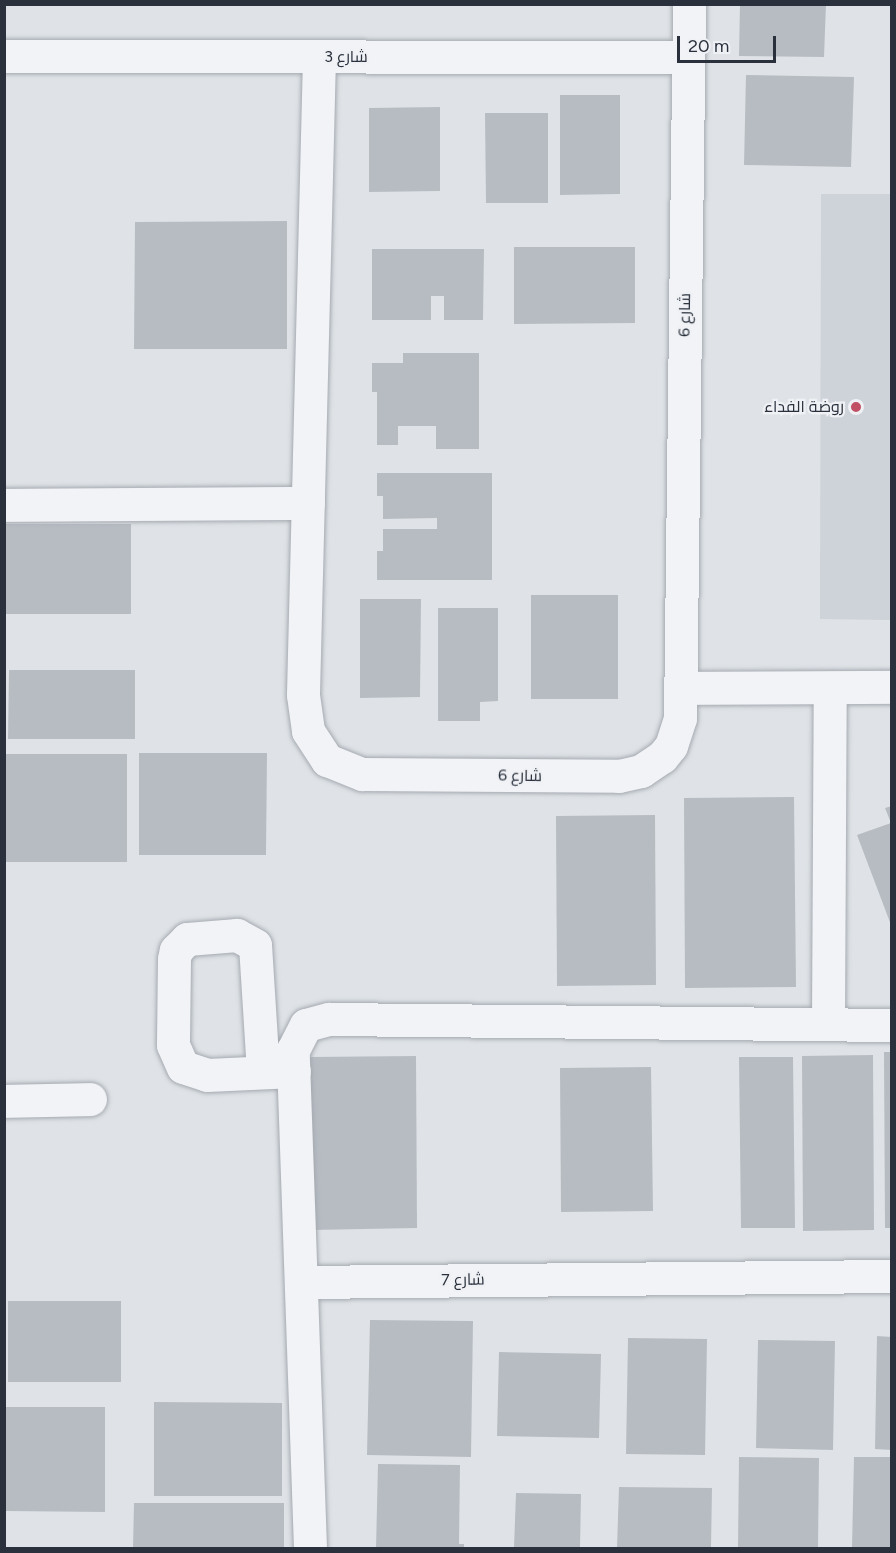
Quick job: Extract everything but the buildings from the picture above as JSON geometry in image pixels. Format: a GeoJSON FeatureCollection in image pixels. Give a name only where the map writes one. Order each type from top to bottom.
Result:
{"type":"FeatureCollection","features":[{"type":"Feature","properties":{"kind":"street","name":"شارع 6"},"geometry":{"type":"LineString","coordinates":[[319,57],[304,717],[319,752],[338,766],[380,774],[627,775],[652,765],[671,746],[678,725],[681,688],[689,4]]}},
{"type":"Feature","properties":{"kind":"street","name":"شارع 3"},"geometry":{"type":"LineString","coordinates":[[4,56],[688,57]]}},
{"type":"Feature","properties":{"kind":"street"},"geometry":{"type":"LineString","coordinates":[[4,505],[308,502]]}},
{"type":"Feature","properties":{"kind":"street"},"geometry":{"type":"LineString","coordinates":[[681,688],[891,687]]}},
{"type":"Feature","properties":{"kind":"street"},"geometry":{"type":"LineString","coordinates":[[828,1023],[830,689]]}},
{"type":"Feature","properties":{"kind":"street"},"geometry":{"type":"LineString","coordinates":[[278,1072],[195,1074],[176,1058],[172,1045],[174,959],[176,951],[187,939],[237,935],[255,945],[278,1072],[301,1282],[310,1548]]}},
{"type":"Feature","properties":{"kind":"street"},"geometry":{"type":"LineString","coordinates":[[278,1072],[294,1050],[301,1030],[312,1022],[329,1019],[891,1025]]}},
{"type":"Feature","properties":{"kind":"street"},"geometry":{"type":"LineString","coordinates":[[4,1101],[90,1099]]}},
{"type":"Feature","properties":{"kind":"street","name":"شارع 7"},"geometry":{"type":"LineString","coordinates":[[301,1282],[891,1276]]}},
{"type":"Feature","properties":{"kind":"shaded area","name":"روضة الفداء"},"geometry":{"type":"Polygon","coordinates":[[[821,194],[891,194],[891,620],[820,619],[821,194]]]}},
{"type":"Feature","properties":{"kind":"place","name":"روضة الفداء"},"geometry":{"type":"Point","coordinates":[856,407]}}]}
